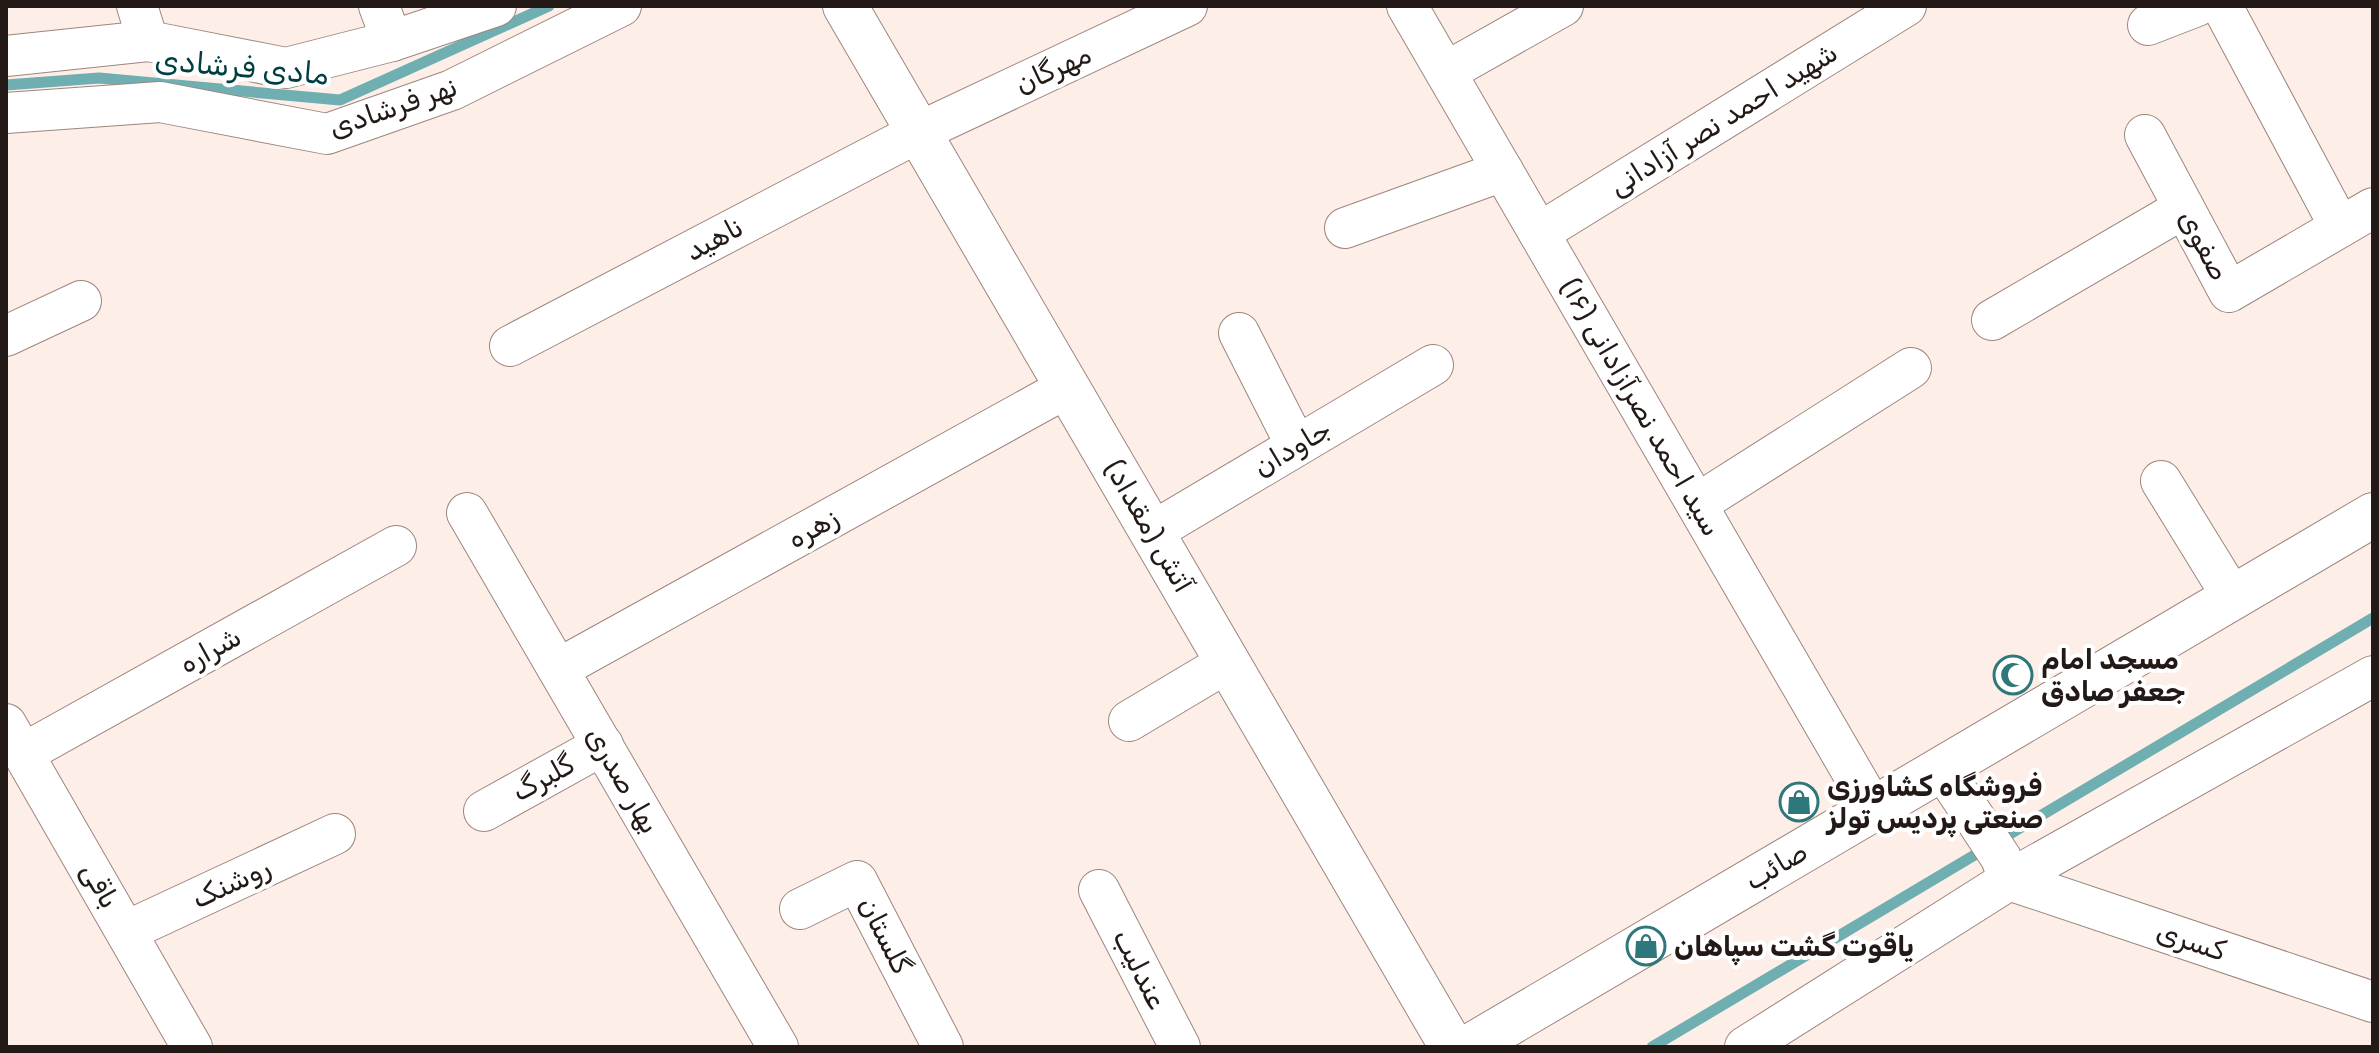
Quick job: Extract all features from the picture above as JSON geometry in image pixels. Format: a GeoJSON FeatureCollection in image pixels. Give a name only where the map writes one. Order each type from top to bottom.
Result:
{"type":"FeatureCollection","features":[{"type":"Feature","properties":{"kind":"main road","name":"آتش (مقداد)"},"geometry":{"type":"LineString","coordinates":[[845,6],[1452,1047]]}},
{"type":"Feature","properties":{"kind":"main road","name":"صائب"},"geometry":{"type":"LineString","coordinates":[[1469,1047],[2373,515]]}},
{"type":"Feature","properties":{"kind":"street"},"geometry":{"type":"LineString","coordinates":[[6,56],[142,23],[286,68],[386,24],[496,6]]}},
{"type":"Feature","properties":{"kind":"street","name":"نهر فرشادی"},"geometry":{"type":"LineString","coordinates":[[6,113],[160,102],[327,134],[452,90],[621,6]]}},
{"type":"Feature","properties":{"kind":"street","name":"مهرگان"},"geometry":{"type":"LineString","coordinates":[[919,132],[1187,6]]}},
{"type":"Feature","properties":{"kind":"street","name":"سید احمد نصرآزادانی (۱۶)"},"geometry":{"type":"LineString","coordinates":[[1407,6],[1873,808]]}},
{"type":"Feature","properties":{"kind":"street"},"geometry":{"type":"LineString","coordinates":[[1446,72],[1563,6]]}},
{"type":"Feature","properties":{"kind":"street","name":"شهید احمد نصر آزادانی"},"geometry":{"type":"LineString","coordinates":[[1539,233],[1906,6]]}},
{"type":"Feature","properties":{"kind":"street"},"geometry":{"type":"LineString","coordinates":[[2148,25],[2197,6]]}},
{"type":"Feature","properties":{"kind":"street"},"geometry":{"type":"LineString","coordinates":[[2222,6],[2356,218]]}},
{"type":"Feature","properties":{"kind":"street","name":"ناهید"},"geometry":{"type":"LineString","coordinates":[[510,346],[919,132]]}},
{"type":"Feature","properties":{"kind":"street","name":"صفوی"},"geometry":{"type":"LineString","coordinates":[[2145,135],[2229,292],[2356,218]]}},
{"type":"Feature","properties":{"kind":"street"},"geometry":{"type":"LineString","coordinates":[[1345,228],[1503,171]]}},
{"type":"Feature","properties":{"kind":"street"},"geometry":{"type":"LineString","coordinates":[[1992,320],[2184,208]]}},
{"type":"Feature","properties":{"kind":"street"},"geometry":{"type":"LineString","coordinates":[[6,336],[81,301]]}},
{"type":"Feature","properties":{"kind":"street"},"geometry":{"type":"LineString","coordinates":[[1239,333],[1296,445]]}},
{"type":"Feature","properties":{"kind":"street","name":"جاودان"},"geometry":{"type":"LineString","coordinates":[[1152,532],[1433,365]]}},
{"type":"Feature","properties":{"kind":"street"},"geometry":{"type":"LineString","coordinates":[[1697,504],[1911,368]]}},
{"type":"Feature","properties":{"kind":"street","name":"زهره"},"geometry":{"type":"LineString","coordinates":[[558,669],[1068,387]]}},
{"type":"Feature","properties":{"kind":"street"},"geometry":{"type":"LineString","coordinates":[[2161,481],[2233,598]]}},
{"type":"Feature","properties":{"kind":"street","name":"بهار صدری"},"geometry":{"type":"LineString","coordinates":[[467,513],[778,1047]]}},
{"type":"Feature","properties":{"kind":"street","name":"شراره"},"geometry":{"type":"LineString","coordinates":[[15,738],[396,546]]}},
{"type":"Feature","properties":{"kind":"street"},"geometry":{"type":"LineString","coordinates":[[1129,721],[1228,662]]}},
{"type":"Feature","properties":{"kind":"street"},"geometry":{"type":"LineString","coordinates":[[1745,1047],[1998,857],[2373,676]]}},
{"type":"Feature","properties":{"kind":"street","name":"باقی"},"geometry":{"type":"LineString","coordinates":[[15,738],[192,1047]]}},
{"type":"Feature","properties":{"kind":"street","name":"گلبرگ"},"geometry":{"type":"LineString","coordinates":[[484,811],[603,745]]}},
{"type":"Feature","properties":{"kind":"street"},"geometry":{"type":"LineString","coordinates":[[1943,770],[1998,857]]}},
{"type":"Feature","properties":{"kind":"street","name":"روشنک"},"geometry":{"type":"LineString","coordinates":[[127,931],[335,834]]}},
{"type":"Feature","properties":{"kind":"street","name":"کسری"},"geometry":{"type":"LineString","coordinates":[[1998,857],[2373,1002]]}},
{"type":"Feature","properties":{"kind":"street","name":"گلستان"},"geometry":{"type":"LineString","coordinates":[[800,909],[857,881],[943,1047]]}},
{"type":"Feature","properties":{"kind":"street","name":"عندلیب"},"geometry":{"type":"LineString","coordinates":[[1099,890],[1180,1047]]}},
{"type":"Feature","properties":{"kind":"waterway","name":"مادی فرشادی"},"geometry":{"type":"LineString","coordinates":[[6,85],[99,78],[340,100],[549,6]]}},
{"type":"Feature","properties":{"kind":"waterway"},"geometry":{"type":"LineString","coordinates":[[1652,1047],[2373,618]]}},
{"type":"Feature","properties":{"kind":"place","name":"مسجد امام جعفر صادق"},"geometry":{"type":"Point","coordinates":[2013,675]}},
{"type":"Feature","properties":{"kind":"place","name":"فروشگاه کشاورزی صنعتی پردیس تولز"},"geometry":{"type":"Point","coordinates":[1799,802]}},
{"type":"Feature","properties":{"kind":"place","name":"یاقوت گشت سپاهان"},"geometry":{"type":"Point","coordinates":[1646,946]}}]}
